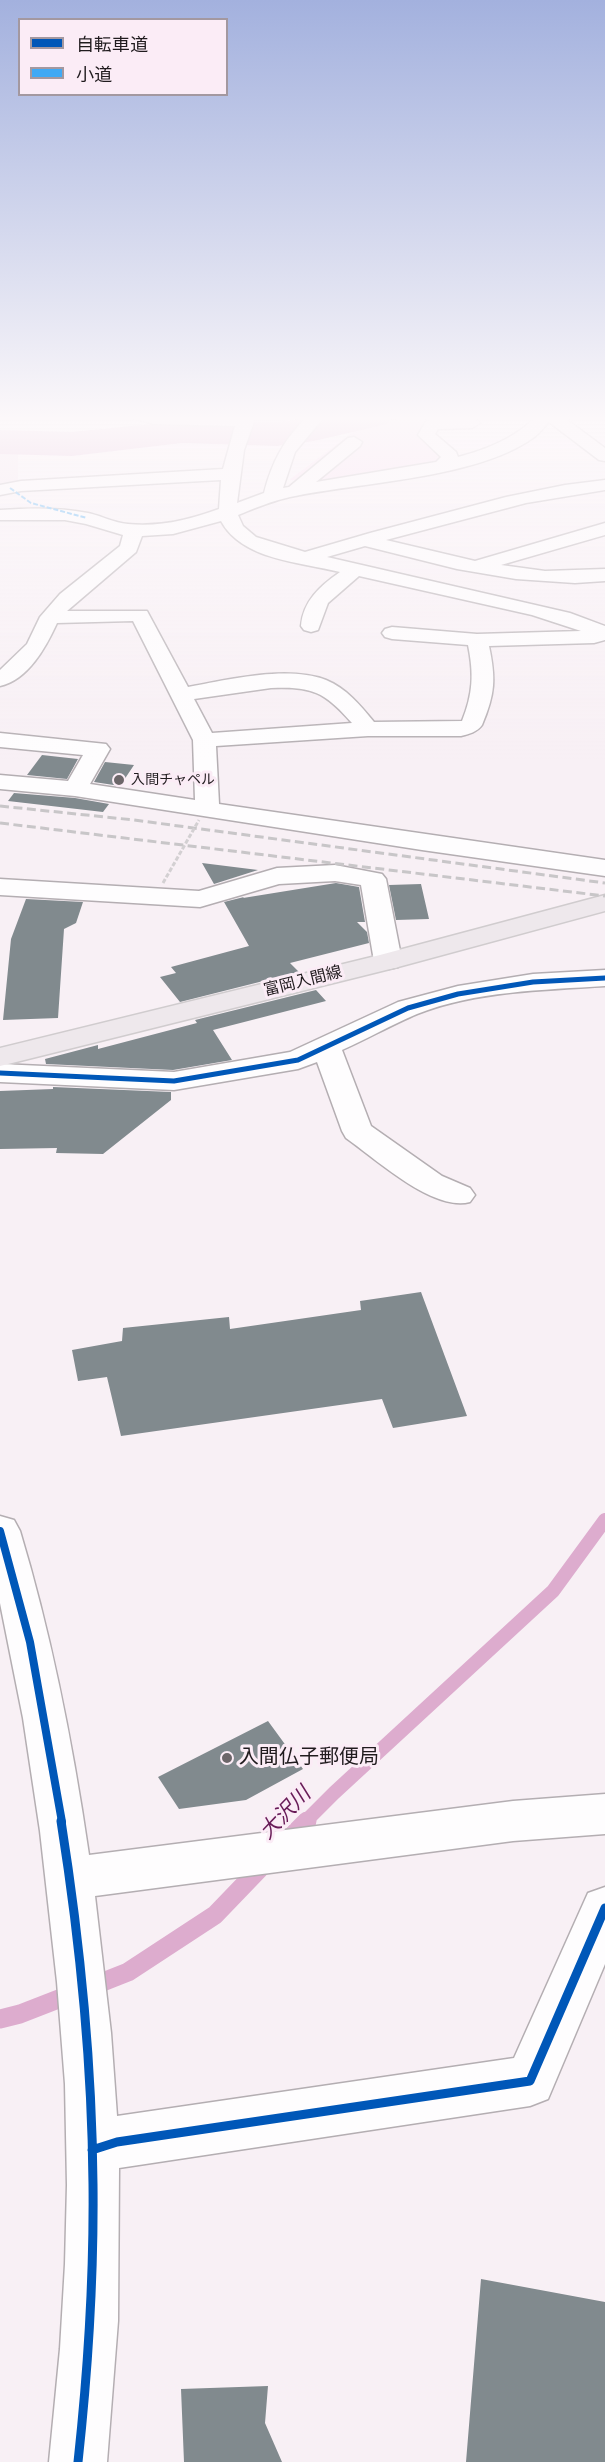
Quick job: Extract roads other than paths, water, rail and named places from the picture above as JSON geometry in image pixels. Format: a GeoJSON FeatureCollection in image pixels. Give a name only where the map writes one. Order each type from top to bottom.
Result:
{"type":"FeatureCollection","features":[{"type":"Feature","properties":{"kind":"main road","name":"富岡入間線"},"geometry":{"type":"LineString","coordinates":[[0,1057],[388,961],[605,903]]}},
{"type":"Feature","properties":{"kind":"street"},"geometry":{"type":"LineString","coordinates":[[0,680],[14,670],[36,646],[50,617],[67,598],[129,548],[134,531]]}},
{"type":"Feature","properties":{"kind":"street"},"geometry":{"type":"LineString","coordinates":[[238,531],[252,542],[306,558],[539,611],[589,626],[605,636]]}},
{"type":"Feature","properties":{"kind":"street"},"geometry":{"type":"LineString","coordinates":[[306,558],[400,531]]}},
{"type":"Feature","properties":{"kind":"street"},"geometry":{"type":"LineString","coordinates":[[477,566],[598,531]]}},
{"type":"Feature","properties":{"kind":"street"},"geometry":{"type":"LineString","coordinates":[[365,540],[507,573],[555,578],[605,575]]}},
{"type":"Feature","properties":{"kind":"street"},"geometry":{"type":"LineString","coordinates":[[311,626],[312,615],[327,590],[355,570]]}},
{"type":"Feature","properties":{"kind":"street"},"geometry":{"type":"LineString","coordinates":[[50,617],[140,615],[204,740],[203,815]]}},
{"type":"Feature","properties":{"kind":"street"},"geometry":{"type":"LineString","coordinates":[[392,633],[477,640],[605,636]]}},
{"type":"Feature","properties":{"kind":"street"},"geometry":{"type":"LineString","coordinates":[[204,740],[368,729],[461,729],[471,724],[484,696],[485,678],[477,640]]}},
{"type":"Feature","properties":{"kind":"street"},"geometry":{"type":"LineString","coordinates":[[182,694],[296,680],[316,683],[352,707],[368,729]]}},
{"type":"Feature","properties":{"kind":"street"},"geometry":{"type":"LineString","coordinates":[[0,740],[98,749],[75,789]]}},
{"type":"Feature","properties":{"kind":"street"},"geometry":{"type":"LineString","coordinates":[[0,782],[75,789],[203,815],[605,868]]}},
{"type":"Feature","properties":{"kind":"street"},"geometry":{"type":"LineString","coordinates":[[0,887],[200,899],[277,876],[335,873],[373,879],[388,961]]}},
{"type":"Feature","properties":{"kind":"street"},"geometry":{"type":"LineString","coordinates":[[0,1073],[174,1081],[298,1060],[408,1008],[459,994],[533,982],[605,978]]}},
{"type":"Feature","properties":{"kind":"street"},"geometry":{"type":"LineString","coordinates":[[326,1048],[357,1131],[430,1183],[459,1195]]}},
{"type":"Feature","properties":{"kind":"street"},"geometry":{"type":"LineString","coordinates":[[0,1531],[12,1569],[37,1673],[78,1942],[88,2057],[93,2234],[91,2303],[78,2462]]}},
{"type":"Feature","properties":{"kind":"street"},"geometry":{"type":"LineString","coordinates":[[69,1878],[513,1821],[605,1814]]}},
{"type":"Feature","properties":{"kind":"street"},"geometry":{"type":"LineString","coordinates":[[92,2150],[117,2142],[530,2081],[605,1908]]}},
{"type":"Feature","properties":{"kind":"waterway","name":"大沢川"},"geometry":{"type":"LineString","coordinates":[[305,1822],[553,1591],[605,1520]]}},
{"type":"Feature","properties":{"kind":"waterway","name":"大沢川"},"geometry":{"type":"LineString","coordinates":[[290,1838],[307,1821]]}},
{"type":"Feature","properties":{"kind":"waterway","name":"大沢川"},"geometry":{"type":"LineString","coordinates":[[90,1987],[128,1972],[215,1915],[265,1863]]}},
{"type":"Feature","properties":{"kind":"waterway","name":"大沢川"},"geometry":{"type":"LineString","coordinates":[[0,2019],[20,2014],[74,1993]]}},
{"type":"Feature","properties":{"kind":"railway"},"geometry":{"type":"LineString","coordinates":[[0,806],[134,820],[605,883]]}},
{"type":"Feature","properties":{"kind":"railway"},"geometry":{"type":"LineString","coordinates":[[0,823],[605,896]]}},
{"type":"Feature","properties":{"kind":"place","name":"入間チャペル"},"geometry":{"type":"Point","coordinates":[119,780]}},
{"type":"Feature","properties":{"kind":"place","name":"入間仏子郵便局"},"geometry":{"type":"Point","coordinates":[227,1758]}}]}
